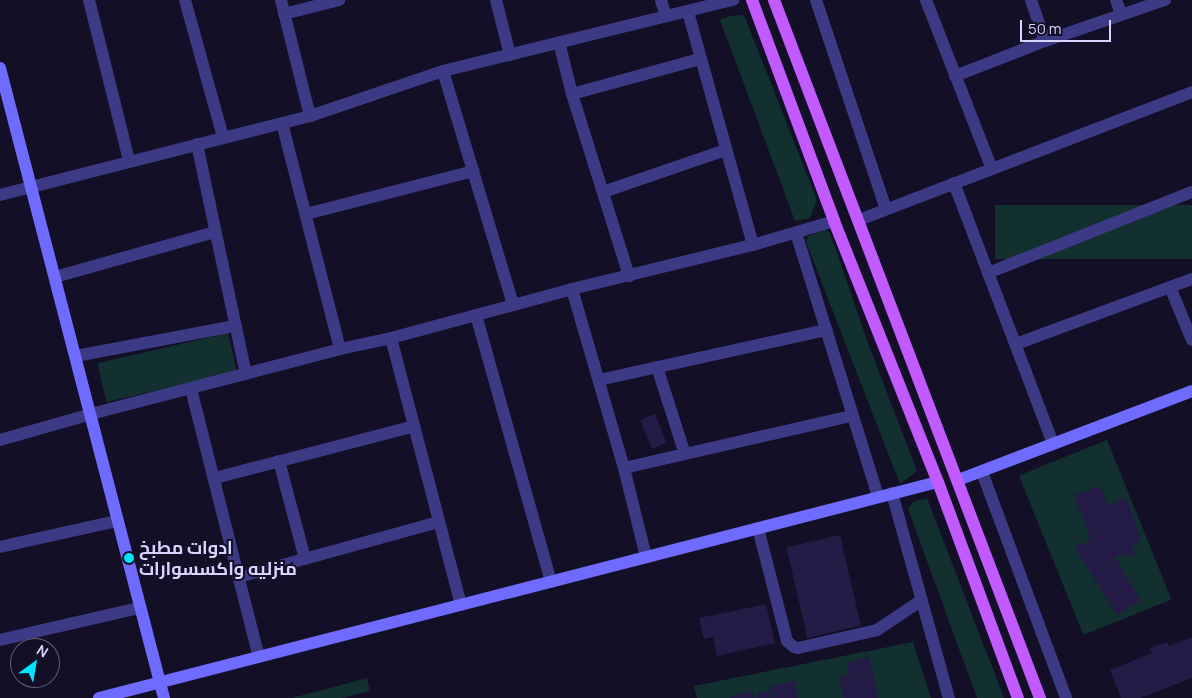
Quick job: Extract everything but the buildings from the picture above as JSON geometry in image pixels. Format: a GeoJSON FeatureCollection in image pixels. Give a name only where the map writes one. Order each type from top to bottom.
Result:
{"type":"FeatureCollection","features":[{"type":"Feature","properties":{"kind":"main road"},"geometry":{"type":"LineString","coordinates":[[752,0],[834,221],[938,482],[1018,698]]}},
{"type":"Feature","properties":{"kind":"main road"},"geometry":{"type":"LineString","coordinates":[[774,0],[1040,698]]}},
{"type":"Feature","properties":{"kind":"main road"},"geometry":{"type":"LineString","coordinates":[[984,608],[993,609],[1002,600]]}},
{"type":"Feature","properties":{"kind":"main road"},"geometry":{"type":"LineString","coordinates":[[1000,650],[1010,642],[1019,643]]}},
{"type":"Feature","properties":{"kind":"street"},"geometry":{"type":"LineString","coordinates":[[89,0],[129,161]]}},
{"type":"Feature","properties":{"kind":"street"},"geometry":{"type":"LineString","coordinates":[[185,0],[222,137]]}},
{"type":"Feature","properties":{"kind":"street"},"geometry":{"type":"LineString","coordinates":[[281,0],[310,116]]}},
{"type":"Feature","properties":{"kind":"street"},"geometry":{"type":"LineString","coordinates":[[284,14],[339,0]]}},
{"type":"Feature","properties":{"kind":"street"},"geometry":{"type":"LineString","coordinates":[[496,0],[510,55]]}},
{"type":"Feature","properties":{"kind":"street"},"geometry":{"type":"LineString","coordinates":[[661,0],[666,16]]}},
{"type":"Feature","properties":{"kind":"street"},"geometry":{"type":"LineString","coordinates":[[0,195],[310,116],[443,71],[733,0]]}},
{"type":"Feature","properties":{"kind":"street"},"geometry":{"type":"LineString","coordinates":[[816,0],[886,209]]}},
{"type":"Feature","properties":{"kind":"street"},"geometry":{"type":"LineString","coordinates":[[926,0],[992,169]]}},
{"type":"Feature","properties":{"kind":"street"},"geometry":{"type":"LineString","coordinates":[[1031,0],[1045,41]]}},
{"type":"Feature","properties":{"kind":"street"},"geometry":{"type":"LineString","coordinates":[[1116,0],[1121,14]]}},
{"type":"Feature","properties":{"kind":"street"},"geometry":{"type":"LineString","coordinates":[[955,76],[1045,41],[1165,0]]}},
{"type":"Feature","properties":{"kind":"street"},"geometry":{"type":"LineString","coordinates":[[688,12],[753,245]]}},
{"type":"Feature","properties":{"kind":"street"},"geometry":{"type":"LineString","coordinates":[[559,42],[572,94],[629,276]]}},
{"type":"Feature","properties":{"kind":"street"},"geometry":{"type":"LineString","coordinates":[[572,94],[700,59]]}},
{"type":"Feature","properties":{"kind":"street"},"geometry":{"type":"LineString","coordinates":[[0,68],[4,104],[32,188],[91,414],[116,521],[164,698]]}},
{"type":"Feature","properties":{"kind":"street"},"geometry":{"type":"LineString","coordinates":[[443,71],[513,305]]}},
{"type":"Feature","properties":{"kind":"street"},"geometry":{"type":"LineString","coordinates":[[858,220],[1191,96]]}},
{"type":"Feature","properties":{"kind":"street"},"geometry":{"type":"LineString","coordinates":[[282,123],[340,349]]}},
{"type":"Feature","properties":{"kind":"street"},"geometry":{"type":"LineString","coordinates":[[197,144],[246,374]]}},
{"type":"Feature","properties":{"kind":"street"},"geometry":{"type":"LineString","coordinates":[[603,192],[726,150]]}},
{"type":"Feature","properties":{"kind":"street"},"geometry":{"type":"LineString","coordinates":[[306,214],[474,171]]}},
{"type":"Feature","properties":{"kind":"street"},"geometry":{"type":"LineString","coordinates":[[954,183],[1053,443]]}},
{"type":"Feature","properties":{"kind":"street"},"geometry":{"type":"LineString","coordinates":[[988,273],[1192,192]]}},
{"type":"Feature","properties":{"kind":"street"},"geometry":{"type":"LineString","coordinates":[[0,440],[91,414],[340,349],[391,338],[572,289],[753,245],[834,221]]}},
{"type":"Feature","properties":{"kind":"street"},"geometry":{"type":"LineString","coordinates":[[55,277],[215,232]]}},
{"type":"Feature","properties":{"kind":"street"},"geometry":{"type":"LineString","coordinates":[[796,233],[827,330],[851,416],[878,497]]}},
{"type":"Feature","properties":{"kind":"street"},"geometry":{"type":"LineString","coordinates":[[1016,344],[1192,279]]}},
{"type":"Feature","properties":{"kind":"street"},"geometry":{"type":"LineString","coordinates":[[1170,287],[1192,340]]}},
{"type":"Feature","properties":{"kind":"street"},"geometry":{"type":"LineString","coordinates":[[572,289],[624,468],[646,557]]}},
{"type":"Feature","properties":{"kind":"street"},"geometry":{"type":"LineString","coordinates":[[476,315],[551,582]]}},
{"type":"Feature","properties":{"kind":"street"},"geometry":{"type":"LineString","coordinates":[[76,356],[235,326]]}},
{"type":"Feature","properties":{"kind":"street"},"geometry":{"type":"LineString","coordinates":[[599,380],[827,330]]}},
{"type":"Feature","properties":{"kind":"street"},"geometry":{"type":"LineString","coordinates":[[391,338],[461,605]]}},
{"type":"Feature","properties":{"kind":"street"},"geometry":{"type":"LineString","coordinates":[[657,367],[685,454]]}},
{"type":"Feature","properties":{"kind":"street"},"geometry":{"type":"LineString","coordinates":[[191,389],[259,657]]}},
{"type":"Feature","properties":{"kind":"street"},"geometry":{"type":"LineString","coordinates":[[958,480],[1192,391]]}},
{"type":"Feature","properties":{"kind":"street"},"geometry":{"type":"LineString","coordinates":[[624,468],[851,416]]}},
{"type":"Feature","properties":{"kind":"street"},"geometry":{"type":"LineString","coordinates":[[215,478],[414,426]]}},
{"type":"Feature","properties":{"kind":"street"},"geometry":{"type":"LineString","coordinates":[[279,461],[305,559]]}},
{"type":"Feature","properties":{"kind":"street"},"geometry":{"type":"LineString","coordinates":[[982,472],[1066,698]]}},
{"type":"Feature","properties":{"kind":"street"},"geometry":{"type":"LineString","coordinates":[[99,698],[938,482]]}},
{"type":"Feature","properties":{"kind":"street"},"geometry":{"type":"LineString","coordinates":[[892,493],[949,698]]}},
{"type":"Feature","properties":{"kind":"street"},"geometry":{"type":"LineString","coordinates":[[0,547],[116,521]]}},
{"type":"Feature","properties":{"kind":"street"},"geometry":{"type":"LineString","coordinates":[[239,577],[438,522]]}},
{"type":"Feature","properties":{"kind":"street"},"geometry":{"type":"LineString","coordinates":[[758,528],[787,641],[794,647],[798,648],[877,630],[922,600]]}},
{"type":"Feature","properties":{"kind":"street"},"geometry":{"type":"LineString","coordinates":[[0,640],[139,608]]}},
{"type":"Feature","properties":{"kind":"green space"},"geometry":{"type":"Polygon","coordinates":[[[744,15],[817,200],[810,218],[795,221],[720,20],[729,16],[744,15]]]}},
{"type":"Feature","properties":{"kind":"green space"},"geometry":{"type":"Polygon","coordinates":[[[995,205],[1192,205],[1192,259],[995,259],[995,205]]]}},
{"type":"Feature","properties":{"kind":"green space"},"geometry":{"type":"Polygon","coordinates":[[[825,230],[830,233],[868,343],[917,471],[900,484],[806,242],[808,236],[825,230]]]}},
{"type":"Feature","properties":{"kind":"green space"},"geometry":{"type":"Polygon","coordinates":[[[228,333],[237,372],[106,402],[97,363],[228,333]]]}},
{"type":"Feature","properties":{"kind":"green space"},"geometry":{"type":"Polygon","coordinates":[[[1107,440],[1171,599],[1083,635],[1019,476],[1107,440]]]}},
{"type":"Feature","properties":{"kind":"green space"},"geometry":{"type":"Polygon","coordinates":[[[927,498],[1004,698],[977,698],[908,509],[913,502],[927,498]]]}},
{"type":"Feature","properties":{"kind":"green space"},"geometry":{"type":"Polygon","coordinates":[[[913,642],[931,698],[697,698],[694,686],[913,642]]]}},
{"type":"Feature","properties":{"kind":"green space"},"geometry":{"type":"Polygon","coordinates":[[[367,678],[370,691],[342,698],[292,698],[367,678]]]}},
{"type":"Feature","properties":{"kind":"place","name":"ادوات مطبخ منزليه واكسسوارات"},"geometry":{"type":"Point","coordinates":[129,558]}}]}
